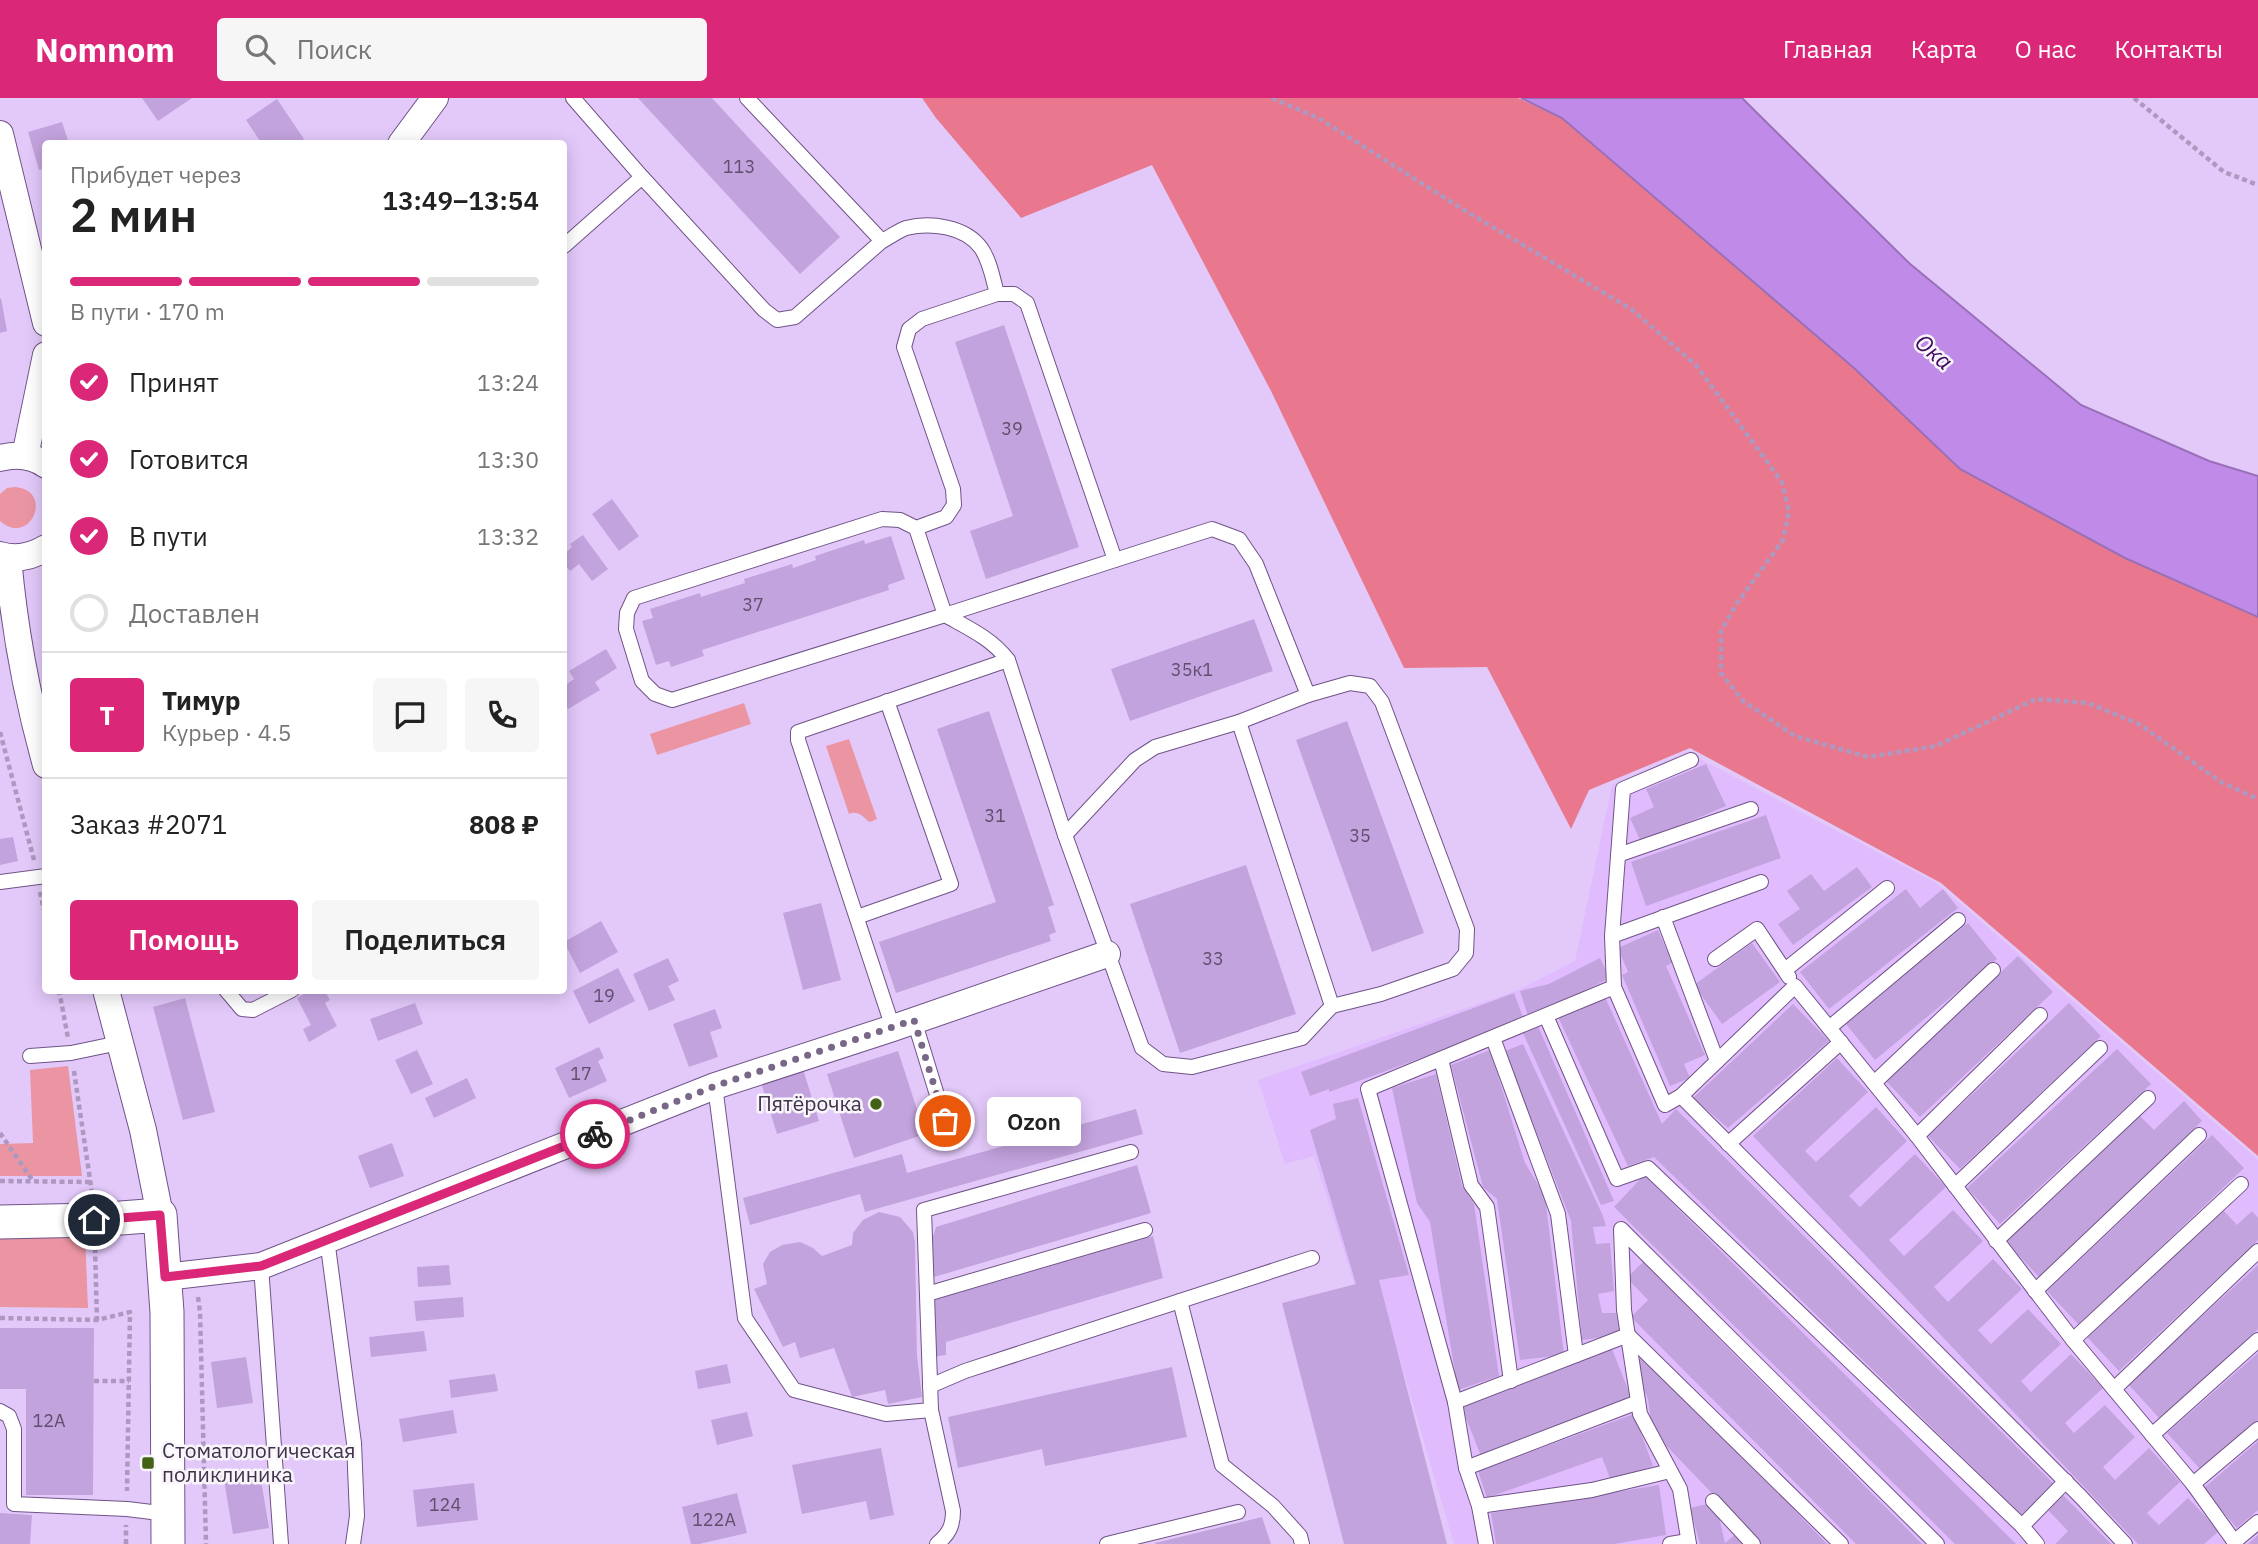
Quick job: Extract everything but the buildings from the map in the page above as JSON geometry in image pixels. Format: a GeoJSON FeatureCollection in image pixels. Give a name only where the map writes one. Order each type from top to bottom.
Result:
{"type":"FeatureCollection","features":[{"type":"Feature","properties":{"kind":"street"},"geometry":{"type":"LineString","coordinates":[[404,140],[435,98]]}},
{"type":"Feature","properties":{"kind":"street"},"geometry":{"type":"LineString","coordinates":[[0,134],[42,307]]}},
{"type":"Feature","properties":{"kind":"street"},"geometry":{"type":"LineString","coordinates":[[24,460],[42,374]]}},
{"type":"Feature","properties":{"kind":"street"},"geometry":{"type":"LineString","coordinates":[[42,550],[4,565],[14,620],[38,705],[42,735]]}},
{"type":"Feature","properties":{"kind":"street"},"geometry":{"type":"LineString","coordinates":[[165,1277],[261,1266],[715,1086],[1107,954]]}},
{"type":"Feature","properties":{"kind":"street"},"geometry":{"type":"LineString","coordinates":[[107,994],[143,1130],[160,1215],[165,1277],[168,1529]]}},
{"type":"Feature","properties":{"kind":"street"},"geometry":{"type":"LineString","coordinates":[[0,1222],[94,1220],[160,1215]]}},
{"type":"Feature","properties":{"kind":"lane"},"geometry":{"type":"LineString","coordinates":[[573,98],[764,310],[777,320],[795,317],[882,241],[904,229],[932,224],[960,231],[980,246],[990,265],[997,294]]}},
{"type":"Feature","properties":{"kind":"lane"},"geometry":{"type":"LineString","coordinates":[[747,98],[882,241]]}},
{"type":"Feature","properties":{"kind":"lane"},"geometry":{"type":"LineString","coordinates":[[567,243],[642,177]]}},
{"type":"Feature","properties":{"kind":"lane"},"geometry":{"type":"LineString","coordinates":[[916,528],[946,517],[954,505],[953,489],[904,347],[909,329],[922,319],[997,294],[1014,294],[1027,303],[1115,560]]}},
{"type":"Feature","properties":{"kind":"lane"},"geometry":{"type":"LineString","coordinates":[[1065,835],[1135,760],[1154,747],[1239,722],[1350,682],[1370,686],[1382,702],[1467,929],[1466,953],[1454,969],[1381,994],[1332,1006],[1302,1038],[1192,1067],[1163,1064],[1142,1048],[1065,835],[1007,660],[998,648],[984,637],[945,615],[916,528],[900,520],[882,519],[634,598],[627,613],[626,629],[642,681],[654,694],[672,700],[945,615],[1212,529],[1239,539],[1256,564],[1308,695]]}},
{"type":"Feature","properties":{"kind":"lane"},"geometry":{"type":"LineString","coordinates":[[945,1121],[857,917],[797,740],[798,732],[1007,660]]}},
{"type":"Feature","properties":{"kind":"lane"},"geometry":{"type":"LineString","coordinates":[[857,917],[951,884],[887,701]]}},
{"type":"Feature","properties":{"kind":"lane"},"geometry":{"type":"LineString","coordinates":[[1239,722],[1332,1006]]}},
{"type":"Feature","properties":{"kind":"lane"},"geometry":{"type":"LineString","coordinates":[[1691,760],[1623,789],[1618,855],[1612,936],[1614,987],[1665,1105],[1681,1096],[1796,986]]}},
{"type":"Feature","properties":{"kind":"lane"},"geometry":{"type":"LineString","coordinates":[[1618,855],[1751,809]]}},
{"type":"Feature","properties":{"kind":"lane"},"geometry":{"type":"LineString","coordinates":[[0,882],[41,876]]}},
{"type":"Feature","properties":{"kind":"lane"},"geometry":{"type":"LineString","coordinates":[[1612,936],[1761,882]]}},
{"type":"Feature","properties":{"kind":"lane"},"geometry":{"type":"LineString","coordinates":[[1785,970],[1887,888]]}},
{"type":"Feature","properties":{"kind":"lane"},"geometry":{"type":"LineString","coordinates":[[1663,917],[1717,1061]]}},
{"type":"Feature","properties":{"kind":"lane"},"geometry":{"type":"LineString","coordinates":[[1829,1028],[1958,920]]}},
{"type":"Feature","properties":{"kind":"lane"},"geometry":{"type":"LineString","coordinates":[[1715,959],[1756,929],[1796,986],[1917,1136],[2073,1340],[2193,1484],[2235,1543],[2258,1521]]}},
{"type":"Feature","properties":{"kind":"lane"},"geometry":{"type":"LineString","coordinates":[[1874,1083],[1993,970]]}},
{"type":"Feature","properties":{"kind":"lane"},"geometry":{"type":"LineString","coordinates":[[1486,1544],[1479,1506],[1466,1468],[1455,1402],[1368,1089],[1614,987]]}},
{"type":"Feature","properties":{"kind":"lane"},"geometry":{"type":"LineString","coordinates":[[229,994],[242,1009],[253,1010],[284,994]]}},
{"type":"Feature","properties":{"kind":"lane"},"geometry":{"type":"LineString","coordinates":[[1917,1136],[2040,1015]]}},
{"type":"Feature","properties":{"kind":"lane"},"geometry":{"type":"LineString","coordinates":[[1546,1016],[1617,1179],[1648,1168],[2022,1526],[2037,1544]]}},
{"type":"Feature","properties":{"kind":"lane"},"geometry":{"type":"LineString","coordinates":[[1493,1038],[1558,1214],[1576,1355]]}},
{"type":"Feature","properties":{"kind":"lane"},"geometry":{"type":"LineString","coordinates":[[1728,1144],[1841,1042]]}},
{"type":"Feature","properties":{"kind":"lane"},"geometry":{"type":"LineString","coordinates":[[30,1056],[71,1053],[119,1043]]}},
{"type":"Feature","properties":{"kind":"lane"},"geometry":{"type":"LineString","coordinates":[[1955,1186],[2100,1048]]}},
{"type":"Feature","properties":{"kind":"lane"},"geometry":{"type":"LineString","coordinates":[[1441,1059],[1471,1185],[1487,1207],[1511,1381]]}},
{"type":"Feature","properties":{"kind":"lane"},"geometry":{"type":"LineString","coordinates":[[715,1086],[746,1318],[752,1329],[794,1390],[886,1414],[930,1410]]}},
{"type":"Feature","properties":{"kind":"lane"},"geometry":{"type":"LineString","coordinates":[[1681,1096],[2066,1481],[2125,1544]]}},
{"type":"Feature","properties":{"kind":"lane"},"geometry":{"type":"LineString","coordinates":[[1996,1241],[2148,1098]]}},
{"type":"Feature","properties":{"kind":"lane"},"geometry":{"type":"LineString","coordinates":[[2035,1291],[2199,1135]]}},
{"type":"Feature","properties":{"kind":"lane"},"geometry":{"type":"LineString","coordinates":[[939,1543],[953,1524],[953,1511],[930,1410],[924,1210],[1131,1152]]}},
{"type":"Feature","properties":{"kind":"lane"},"geometry":{"type":"LineString","coordinates":[[2073,1340],[2241,1184]]}},
{"type":"Feature","properties":{"kind":"lane"},"geometry":{"type":"LineString","coordinates":[[1670,1544],[1689,1543],[1680,1489],[1640,1414],[1624,1310],[1620,1229],[1937,1544]]}},
{"type":"Feature","properties":{"kind":"lane"},"geometry":{"type":"LineString","coordinates":[[927,1294],[1145,1230]]}},
{"type":"Feature","properties":{"kind":"lane"},"geometry":{"type":"LineString","coordinates":[[327,1239],[354,1443],[357,1516],[354,1544]]}},
{"type":"Feature","properties":{"kind":"lane"},"geometry":{"type":"LineString","coordinates":[[2114,1389],[2258,1251]]}},
{"type":"Feature","properties":{"kind":"lane"},"geometry":{"type":"LineString","coordinates":[[930,1386],[965,1371],[1312,1258]]}},
{"type":"Feature","properties":{"kind":"lane"},"geometry":{"type":"LineString","coordinates":[[261,1266],[281,1544]]}},
{"type":"Feature","properties":{"kind":"lane"},"geometry":{"type":"LineString","coordinates":[[1180,1301],[1222,1465],[1273,1506],[1300,1536],[1302,1544]]}},
{"type":"Feature","properties":{"kind":"lane"},"geometry":{"type":"LineString","coordinates":[[1455,1402],[1628,1335]]}},
{"type":"Feature","properties":{"kind":"lane"},"geometry":{"type":"LineString","coordinates":[[1628,1335],[1840,1544]]}},
{"type":"Feature","properties":{"kind":"lane"},"geometry":{"type":"LineString","coordinates":[[2152,1436],[2258,1339]]}},
{"type":"Feature","properties":{"kind":"lane"},"geometry":{"type":"LineString","coordinates":[[1466,1468],[1638,1402]]}},
{"type":"Feature","properties":{"kind":"lane"},"geometry":{"type":"LineString","coordinates":[[0,1411],[9,1416],[15,1429],[14,1504],[127,1509],[168,1529]]}},
{"type":"Feature","properties":{"kind":"lane"},"geometry":{"type":"LineString","coordinates":[[2193,1484],[2258,1429]]}},
{"type":"Feature","properties":{"kind":"lane"},"geometry":{"type":"LineString","coordinates":[[1479,1506],[1592,1490],[1670,1471]]}},
{"type":"Feature","properties":{"kind":"lane"},"geometry":{"type":"LineString","coordinates":[[2022,1526],[2066,1481]]}},
{"type":"Feature","properties":{"kind":"lane"},"geometry":{"type":"LineString","coordinates":[[1713,1501],[1753,1544]]}},
{"type":"Feature","properties":{"kind":"lane"},"geometry":{"type":"LineString","coordinates":[[1107,1544],[1238,1512]]}},
{"type":"Feature","properties":{"kind":"path"},"geometry":{"type":"LineString","coordinates":[[1272,98],[1321,119],[1631,309],[1696,365],[1782,482],[1789,512],[1783,540],[1735,606],[1721,631],[1721,673],[1743,701],[1796,736],[1868,757],[1937,746],[2036,699],[2088,703],[2139,723],[2221,782],[2258,799]]}},
{"type":"Feature","properties":{"kind":"path"},"geometry":{"type":"LineString","coordinates":[[2134,98],[2224,172],[2258,185]]}},
{"type":"Feature","properties":{"kind":"path"},"geometry":{"type":"LineString","coordinates":[[0,733],[41,876]]}},
{"type":"Feature","properties":{"kind":"path"},"geometry":{"type":"LineString","coordinates":[[60,994],[91,1181],[97,1320]]}},
{"type":"Feature","properties":{"kind":"path"},"geometry":{"type":"LineString","coordinates":[[0,1133],[33,1181]]}},
{"type":"Feature","properties":{"kind":"path"},"geometry":{"type":"LineString","coordinates":[[0,1181],[91,1181]]}},
{"type":"Feature","properties":{"kind":"path"},"geometry":{"type":"LineString","coordinates":[[0,1318],[97,1320],[130,1312],[127,1509]]}},
{"type":"Feature","properties":{"kind":"path"},"geometry":{"type":"LineString","coordinates":[[94,1381],[129,1381]]}},
{"type":"Feature","properties":{"kind":"shaded area"},"geometry":{"type":"Polygon","coordinates":[[[922,98],[1518,98],[1562,118],[1854,368],[1960,469],[2125,558],[2258,617],[2258,1156],[1941,883],[1690,748],[1589,790],[1571,829],[1487,667],[1404,668],[1271,391],[1152,165],[1021,218],[922,98]]]}},
{"type":"Feature","properties":{"kind":"shaded area"},"geometry":{"type":"Polygon","coordinates":[[[7,488],[26,490],[33,497],[36,506],[29,523],[21,527],[11,527],[0,521],[0,494],[7,488]]]}},
{"type":"Feature","properties":{"kind":"shaded area"},"geometry":{"type":"Polygon","coordinates":[[[744,703],[751,724],[657,755],[650,734],[744,703]]]}},
{"type":"Feature","properties":{"kind":"shaded area"},"geometry":{"type":"Polygon","coordinates":[[[849,739],[877,819],[870,822],[858,813],[849,814],[826,746],[849,739]]]}},
{"type":"Feature","properties":{"kind":"shaded area"},"geometry":{"type":"Polygon","coordinates":[[[1687,752],[1936,883],[2258,1160],[2258,1544],[1454,1544],[1377,1282],[1355,1286],[1314,1156],[1285,1164],[1258,1080],[1516,991],[1575,961],[1612,785],[1687,752]]]}},
{"type":"Feature","properties":{"kind":"shaded area"},"geometry":{"type":"Polygon","coordinates":[[[68,1066],[82,1176],[0,1176],[0,1144],[33,1143],[30,1070],[68,1066]]]}},
{"type":"Feature","properties":{"kind":"shaded area"},"geometry":{"type":"Polygon","coordinates":[[[85,1235],[88,1308],[0,1307],[0,1236],[85,1235]]]}},
{"type":"Feature","properties":{"kind":"water","name":"Ока"},"geometry":{"type":"Polygon","coordinates":[[[1521,98],[1742,98],[1909,263],[2081,405],[2209,461],[2258,476],[2258,617],[2125,558],[1960,469],[1854,368],[1562,118],[1521,98]]]}},
{"type":"Feature","properties":{"kind":"way so far"},"geometry":{"type":"LineString","coordinates":[[595,1134],[715,1086],[914,1020],[945,1121]]}},
{"type":"Feature","properties":{"kind":"place","name":"Пятёрочка"},"geometry":{"type":"Point","coordinates":[876,1104]}},
{"type":"Feature","properties":{"kind":"place","name":"Ozon"},"geometry":{"type":"Point","coordinates":[945,1121]}},
{"type":"Feature","properties":{"kind":"place","name":"Стоматологическая поликлиника"},"geometry":{"type":"Point","coordinates":[148,1463]}},
{"type":"Feature","properties":{"kind":"route"},"geometry":{"type":"LineString","coordinates":[[94,1220],[160,1215],[165,1277],[261,1266],[595,1134]]}}]}
